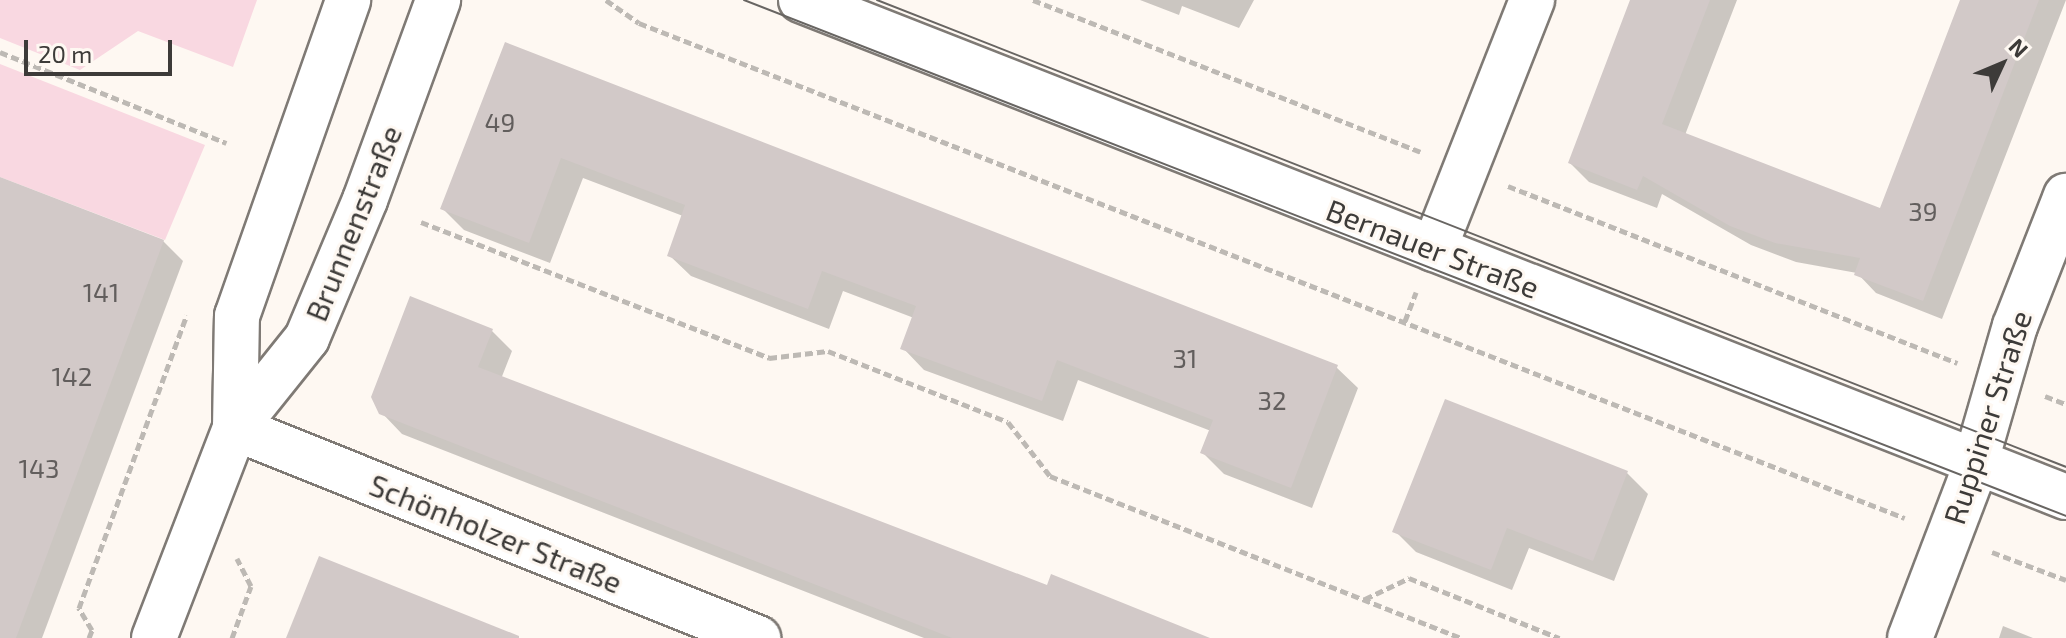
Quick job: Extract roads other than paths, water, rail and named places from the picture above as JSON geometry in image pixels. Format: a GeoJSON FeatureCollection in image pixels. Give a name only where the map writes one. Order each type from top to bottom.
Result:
{"type":"FeatureCollection","features":[{"type":"Feature","properties":{"kind":"main road","name":"Brunnenstraße"},"geometry":{"type":"LineString","coordinates":[[235,428],[237,316],[348,0]]}},
{"type":"Feature","properties":{"kind":"main road","name":"Brunnenstraße"},"geometry":{"type":"LineString","coordinates":[[154,638],[235,428],[307,338],[365,200],[438,0]]}},
{"type":"Feature","properties":{"kind":"main road","name":"Bernauer Straße"},"geometry":{"type":"LineString","coordinates":[[801,0],[2066,497]]}},
{"type":"Feature","properties":{"kind":"main road"},"geometry":{"type":"LineString","coordinates":[[1434,249],[1532,0]]}},
{"type":"Feature","properties":{"kind":"main road","name":"Ruppiner Straße"},"geometry":{"type":"LineString","coordinates":[[1910,638],[1975,460],[2007,348],[2066,196]]}},
{"type":"Feature","properties":{"kind":"main road","name":"Schönholzer Straße"},"geometry":{"type":"LineString","coordinates":[[235,428],[758,638]]}},
{"type":"Feature","properties":{"kind":"tram line"},"geometry":{"type":"LineString","coordinates":[[744,0],[2066,516]]}},
{"type":"Feature","properties":{"kind":"tram line"},"geometry":{"type":"LineString","coordinates":[[877,0],[2066,467]]}}]}
